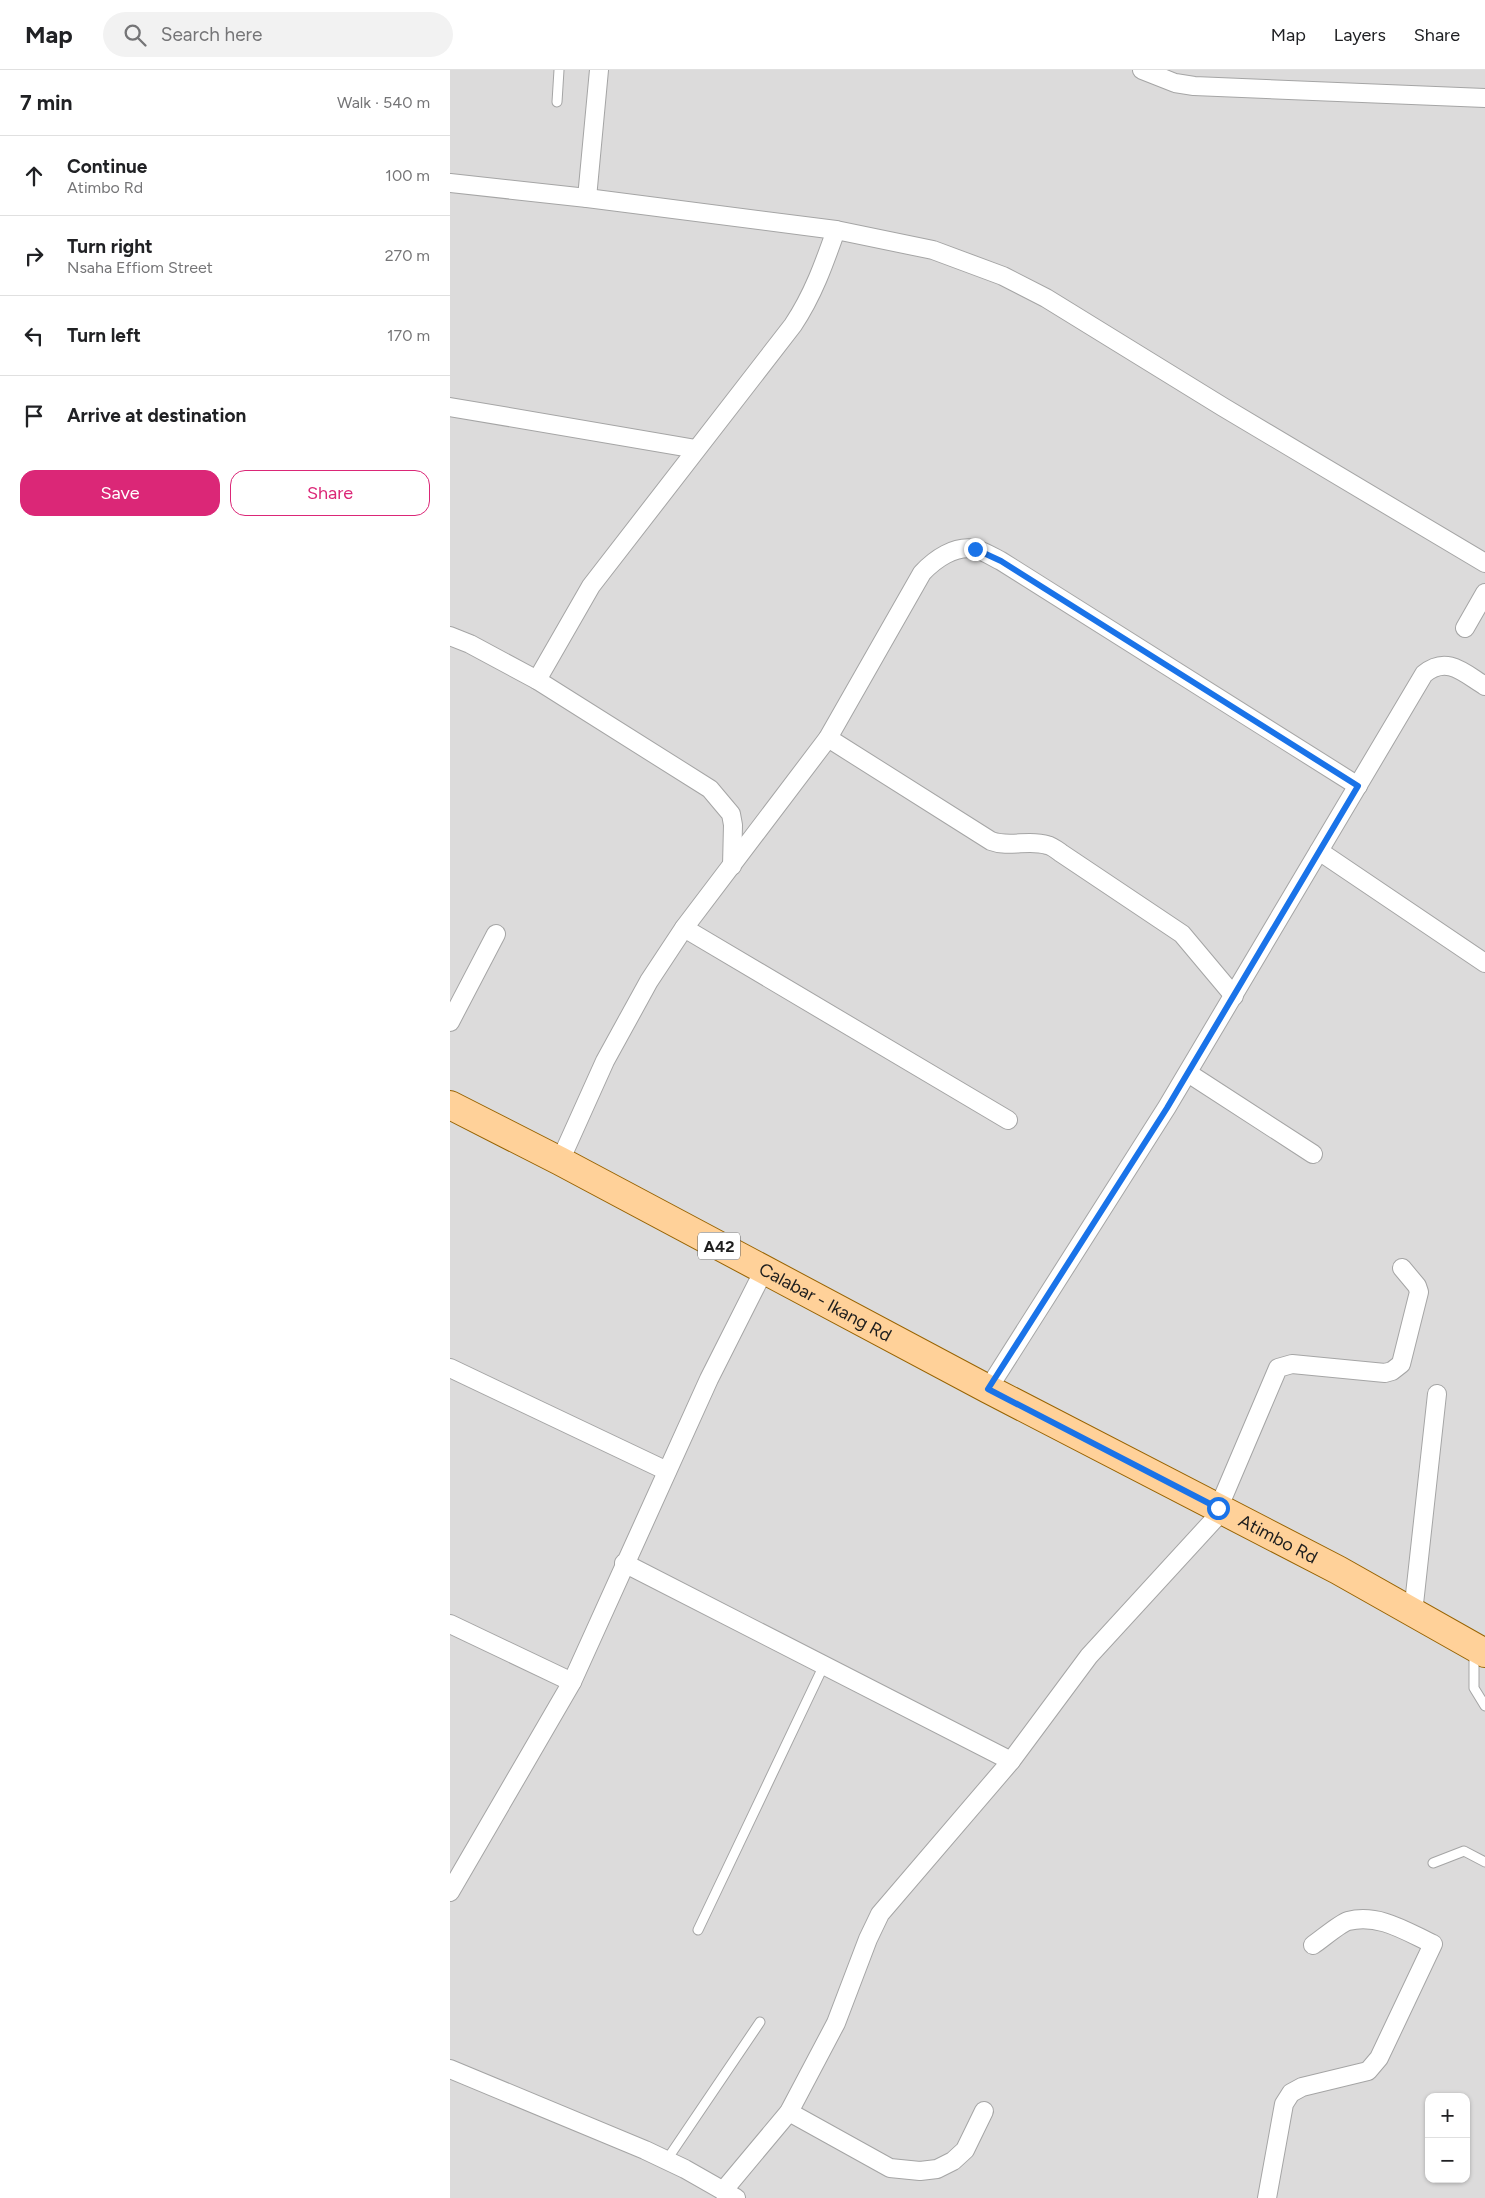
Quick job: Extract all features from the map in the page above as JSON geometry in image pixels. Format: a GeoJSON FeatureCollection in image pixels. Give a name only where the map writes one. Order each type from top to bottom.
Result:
{"type":"FeatureCollection","features":[{"type":"Feature","properties":{"kind":"main road","name":"Calabar - Ikang Rd"},"geometry":{"type":"LineString","coordinates":[[450,1105],[560,1161],[988,1389]]}},
{"type":"Feature","properties":{"kind":"main road","name":"Atimbo Rd"},"geometry":{"type":"LineString","coordinates":[[988,1389],[1338,1570],[1480,1650]]}},
{"type":"Feature","properties":{"kind":"street"},"geometry":{"type":"LineString","coordinates":[[587,198],[599,70]]}},
{"type":"Feature","properties":{"kind":"street"},"geometry":{"type":"LineString","coordinates":[[1142,70],[1175,83],[1194,86],[1485,98]]}},
{"type":"Feature","properties":{"kind":"street"},"geometry":{"type":"LineString","coordinates":[[450,183],[587,198],[836,230],[933,250],[1003,276],[1046,298],[1223,407],[1485,563]]}},
{"type":"Feature","properties":{"kind":"street"},"geometry":{"type":"LineString","coordinates":[[537,680],[591,586],[696,449],[783,340],[806,306],[819,280],[836,230]]}},
{"type":"Feature","properties":{"kind":"street"},"geometry":{"type":"LineString","coordinates":[[450,407],[696,449]]}},
{"type":"Feature","properties":{"kind":"street"},"geometry":{"type":"LineString","coordinates":[[560,1161],[605,1061],[649,981],[684,928],[828,738],[922,573],[934,561],[953,551],[975,549],[1001,561],[1358,786]]}},
{"type":"Feature","properties":{"kind":"street"},"geometry":{"type":"LineString","coordinates":[[1465,628],[1485,593]]}},
{"type":"Feature","properties":{"kind":"street"},"geometry":{"type":"LineString","coordinates":[[450,636],[470,644],[537,680],[710,789],[731,814],[733,825],[732,866]]}},
{"type":"Feature","properties":{"kind":"street"},"geometry":{"type":"LineString","coordinates":[[988,1389],[1188,1073],[1424,674],[1431,668],[1450,665],[1485,686]]}},
{"type":"Feature","properties":{"kind":"street"},"geometry":{"type":"LineString","coordinates":[[828,738],[991,842],[999,844],[1035,843],[1048,845],[1061,853],[1182,934],[1191,942],[1234,996]]}},
{"type":"Feature","properties":{"kind":"street"},"geometry":{"type":"LineString","coordinates":[[1319,851],[1485,963]]}},
{"type":"Feature","properties":{"kind":"street"},"geometry":{"type":"LineString","coordinates":[[684,928],[1008,1120]]}},
{"type":"Feature","properties":{"kind":"street"},"geometry":{"type":"LineString","coordinates":[[450,1022],[496,934]]}},
{"type":"Feature","properties":{"kind":"street"},"geometry":{"type":"LineString","coordinates":[[1188,1073],[1313,1154]]}},
{"type":"Feature","properties":{"kind":"street"},"geometry":{"type":"LineString","coordinates":[[450,2070],[666,2161],[730,2194],[789,2112],[836,2023],[868,1939],[880,1914],[1010,1761],[1089,1656],[1220,1510],[1278,1368],[1292,1364],[1384,1373],[1392,1371],[1401,1364],[1420,1292],[1402,1268]]}},
{"type":"Feature","properties":{"kind":"street"},"geometry":{"type":"LineString","coordinates":[[450,1892],[572,1682],[624,1563],[709,1379],[764,1270]]}},
{"type":"Feature","properties":{"kind":"street"},"geometry":{"type":"LineString","coordinates":[[450,1368],[667,1471]]}},
{"type":"Feature","properties":{"kind":"street"},"geometry":{"type":"LineString","coordinates":[[1413,1613],[1437,1394]]}},
{"type":"Feature","properties":{"kind":"street"},"geometry":{"type":"LineString","coordinates":[[624,1563],[1010,1761]]}},
{"type":"Feature","properties":{"kind":"street"},"geometry":{"type":"LineString","coordinates":[[450,1624],[572,1682]]}},
{"type":"Feature","properties":{"kind":"street"},"geometry":{"type":"LineString","coordinates":[[1267,2198],[1284,2104],[1290,2093],[1302,2087],[1368,2071],[1379,2058],[1433,1944],[1385,1921],[1366,1920],[1347,1921],[1313,1945]]}},
{"type":"Feature","properties":{"kind":"street"},"geometry":{"type":"LineString","coordinates":[[789,2112],[890,2168],[920,2171],[937,2169],[953,2161],[965,2150],[984,2111]]}},
{"type":"Feature","properties":{"kind":"lane"},"geometry":{"type":"LineString","coordinates":[[558,102],[559,70]]}},
{"type":"Feature","properties":{"kind":"lane"},"geometry":{"type":"LineString","coordinates":[[1480,1650],[1474,1688],[1485,1706]]}},
{"type":"Feature","properties":{"kind":"lane"},"geometry":{"type":"LineString","coordinates":[[698,1930],[824,1665]]}},
{"type":"Feature","properties":{"kind":"lane"},"geometry":{"type":"LineString","coordinates":[[1433,1863],[1464,1851],[1485,1862]]}},
{"type":"Feature","properties":{"kind":"lane"},"geometry":{"type":"LineString","coordinates":[[666,2161],[760,2022]]}},
{"type":"Feature","properties":{"kind":"shaded area"},"geometry":{"type":"Polygon","coordinates":[[[450,70],[1485,70],[1485,2198],[450,2198],[450,70]]]}},
{"type":"Feature","properties":{"kind":"route"},"geometry":{"type":"LineString","coordinates":[[975,549],[1001,561],[1358,786],[1167,1108],[988,1389],[1218,1508]]}}]}
